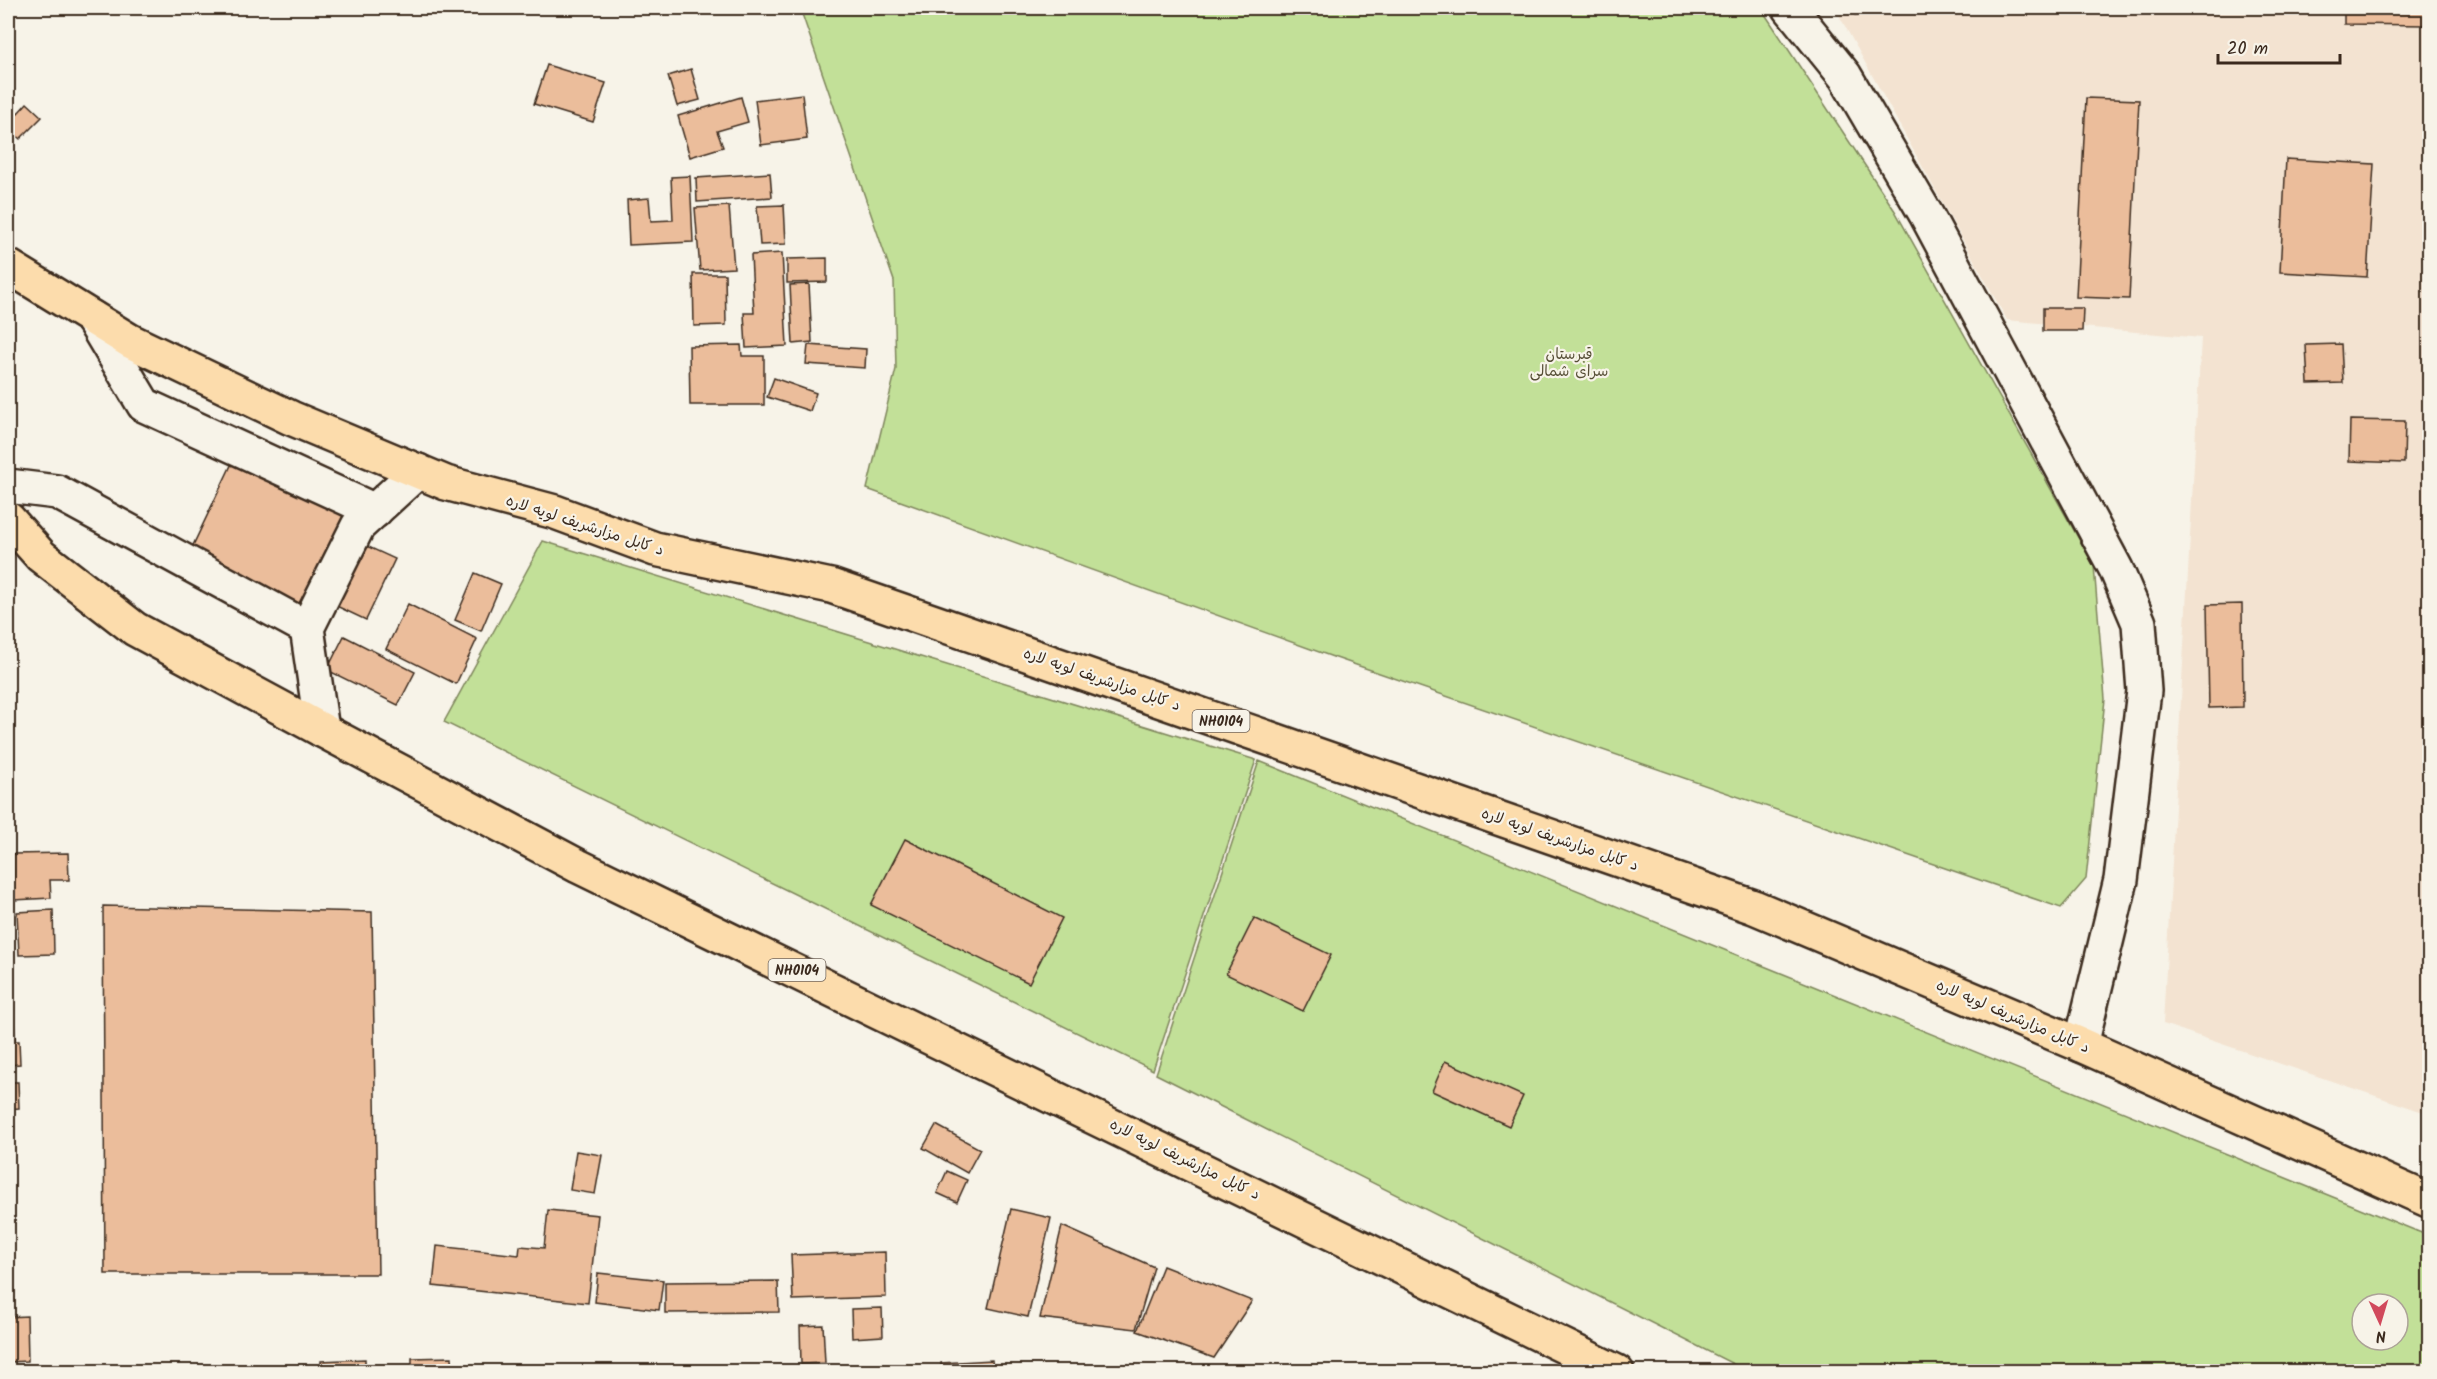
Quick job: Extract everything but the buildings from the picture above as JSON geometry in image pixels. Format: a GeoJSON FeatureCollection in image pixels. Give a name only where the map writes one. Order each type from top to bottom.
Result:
{"type":"FeatureCollection","features":[{"type":"Feature","properties":{"kind":"highway","name":"د کابل مزارشریف لویه لاره"},"geometry":{"type":"LineString","coordinates":[[8,266],[130,341],[291,418],[446,483],[555,512],[654,549],[831,586],[1754,907],[2081,1045],[2430,1201]]}},
{"type":"Feature","properties":{"kind":"highway","name":"د کابل مزارشریف لویه لاره"},"geometry":{"type":"LineString","coordinates":[[8,519],[41,556],[135,629],[578,866],[1617,1371]]}},
{"type":"Feature","properties":{"kind":"street"},"geometry":{"type":"LineString","coordinates":[[1790,8],[1845,76],[1927,216],[2076,492],[2116,569],[2139,623],[2144,691],[2121,880],[2081,1045]]}},
{"type":"Feature","properties":{"kind":"street"},"geometry":{"type":"LineString","coordinates":[[92,318],[144,405],[375,511]]}},
{"type":"Feature","properties":{"kind":"street"},"geometry":{"type":"LineString","coordinates":[[322,730],[307,628],[358,526],[418,471]]}},
{"type":"Feature","properties":{"kind":"street"},"geometry":{"type":"LineString","coordinates":[[8,486],[57,492],[307,628]]}},
{"type":"Feature","properties":{"kind":"shaded area"},"geometry":{"type":"Polygon","coordinates":[[[1835,8],[2429,8],[2429,1114],[2163,1024],[2201,338],[2007,320],[1835,8]]]}},
{"type":"Feature","properties":{"kind":"green space","name":"قبرستان سرای شمالی"},"geometry":{"type":"Polygon","coordinates":[[[800,8],[1761,8],[1895,211],[2094,566],[2105,699],[2086,879],[2061,908],[1333,657],[867,489],[896,369],[894,281],[800,8]]]}},
{"type":"Feature","properties":{"kind":"green space"},"geometry":{"type":"Polygon","coordinates":[[[543,541],[1256,760],[1153,1070],[444,722],[543,541]]]}},
{"type":"Feature","properties":{"kind":"green space"},"geometry":{"type":"Polygon","coordinates":[[[1259,761],[2429,1236],[2429,1371],[1747,1371],[1156,1074],[1259,761]]]}}]}
